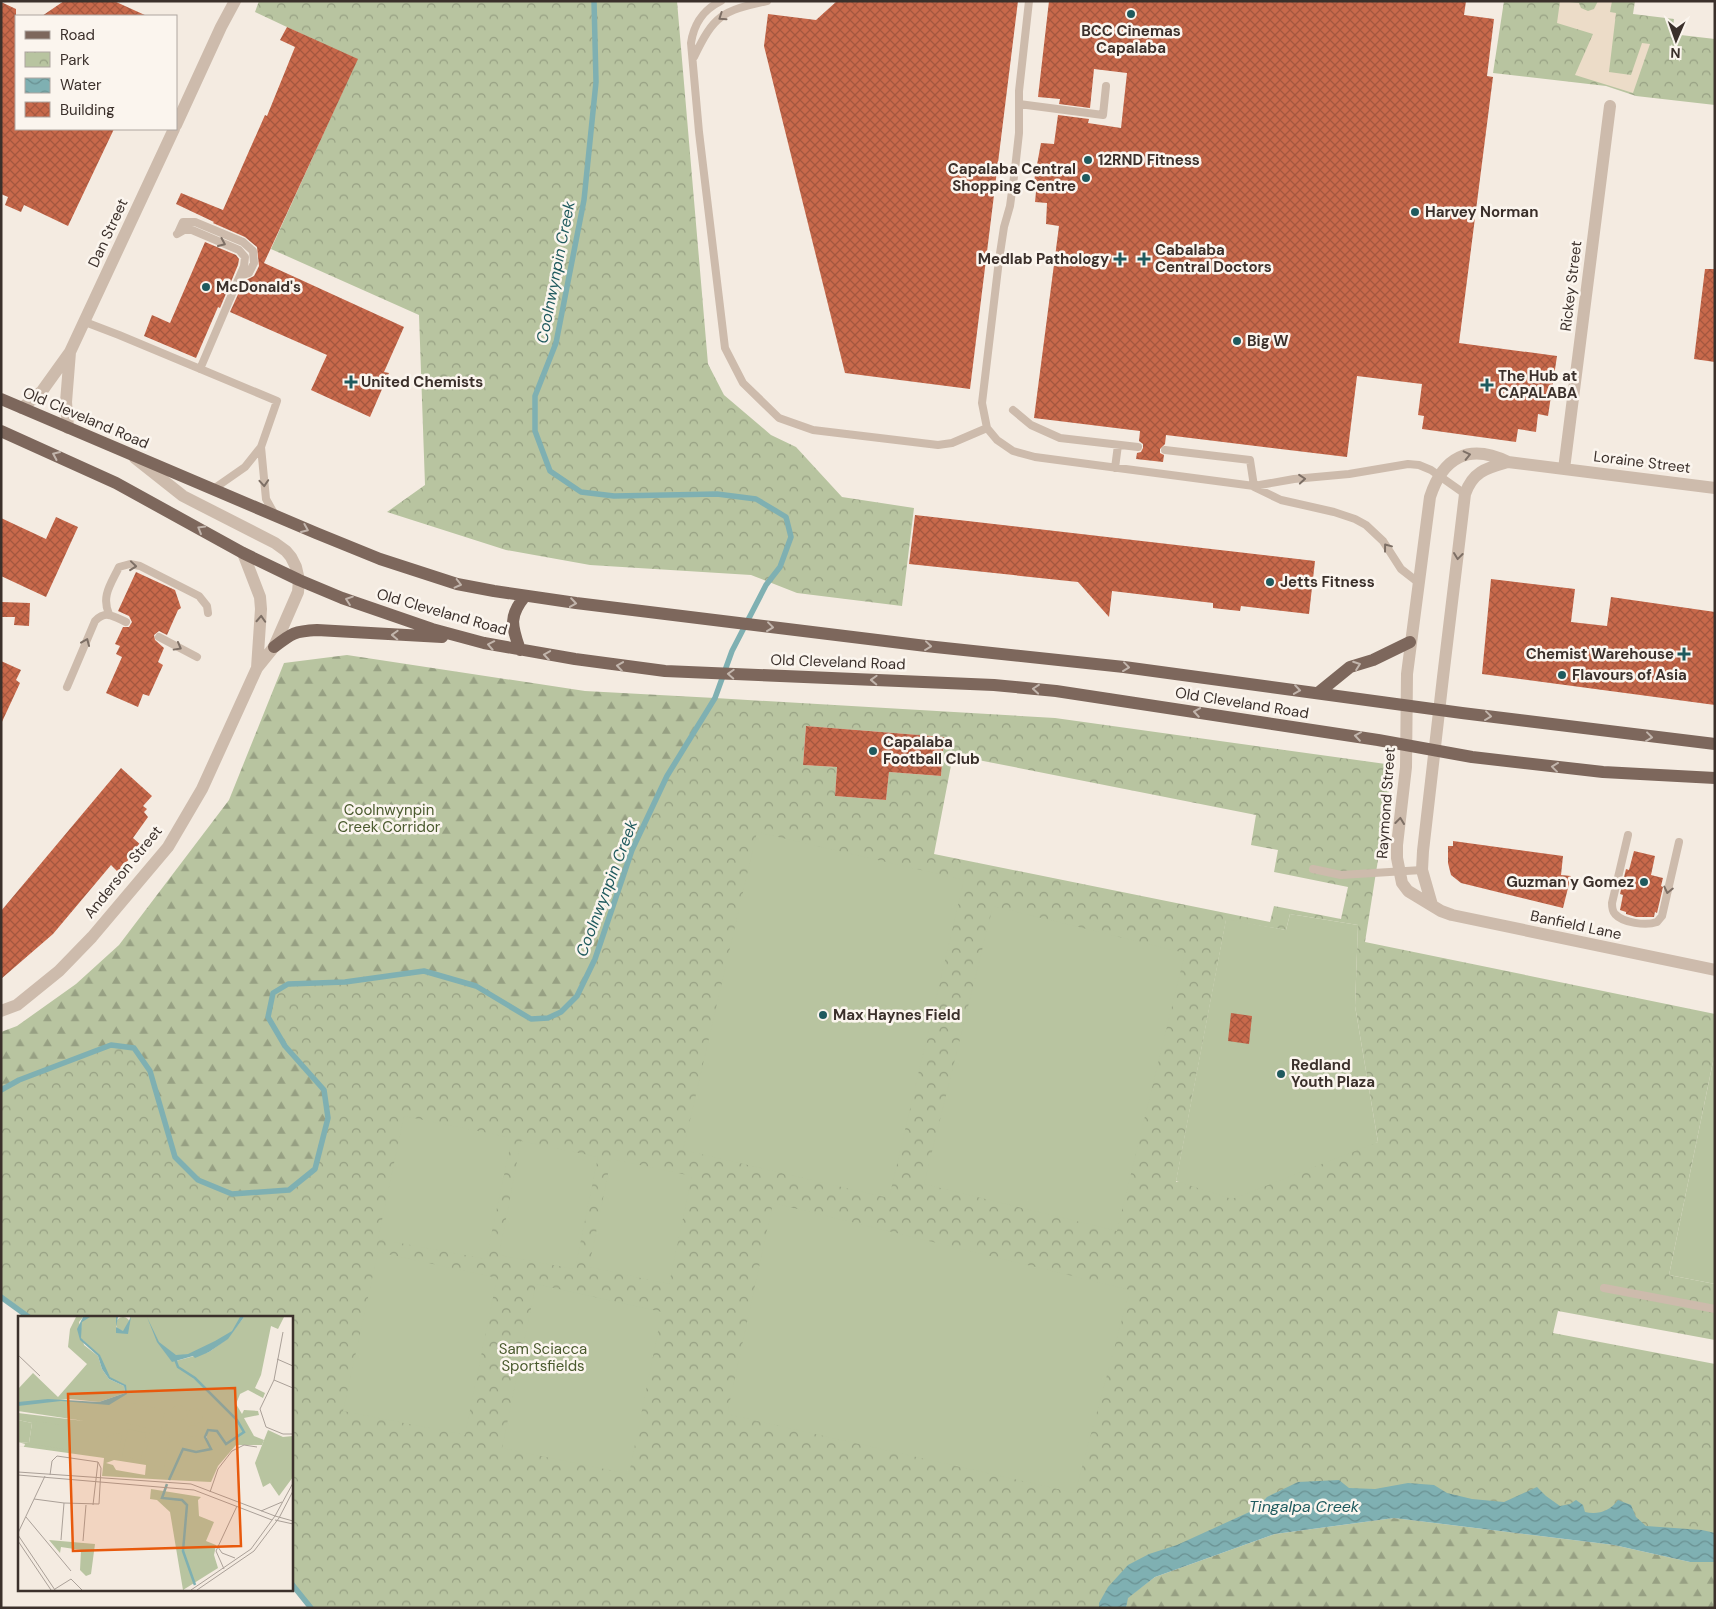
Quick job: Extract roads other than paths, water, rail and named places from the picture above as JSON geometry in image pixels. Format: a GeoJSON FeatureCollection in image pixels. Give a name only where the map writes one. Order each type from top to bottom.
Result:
{"type":"FeatureCollection","features":[{"type":"Feature","properties":{"kind":"main road","name":"Old Cleveland Road"},"geometry":{"type":"LineString","coordinates":[[1,399],[212,490],[380,559],[457,584],[525,596],[687,617],[926,646],[1124,667],[1440,710],[1715,744]]}},
{"type":"Feature","properties":{"kind":"main road","name":"Old Cleveland Road"},"geometry":{"type":"LineString","coordinates":[[1,431],[116,482],[243,553],[299,580],[342,598],[462,638],[520,650],[665,671],[994,685],[1056,691],[1364,737],[1472,758],[1578,770],[1715,778]]}},
{"type":"Feature","properties":{"kind":"main road"},"geometry":{"type":"LineString","coordinates":[[520,650],[512,618],[517,606],[525,596]]}},
{"type":"Feature","properties":{"kind":"main road"},"geometry":{"type":"LineString","coordinates":[[274,647],[298,631],[317,630],[462,638]]}},
{"type":"Feature","properties":{"kind":"main road"},"geometry":{"type":"LineString","coordinates":[[1318,693],[1350,667],[1374,660],[1410,642]]}},
{"type":"Feature","properties":{"kind":"street"},"geometry":{"type":"LineString","coordinates":[[178,121],[232,3]]}},
{"type":"Feature","properties":{"kind":"street","name":"Rickey Street"},"geometry":{"type":"LineString","coordinates":[[1564,469],[1610,106]]}},
{"type":"Feature","properties":{"kind":"street","name":"Dan Street"},"geometry":{"type":"LineString","coordinates":[[22,408],[42,391],[70,352],[174,130]]}},
{"type":"Feature","properties":{"kind":"street","name":"Dan Street"},"geometry":{"type":"LineString","coordinates":[[68,428],[66,402],[70,352]]}},
{"type":"Feature","properties":{"kind":"street","name":"Raymond Street"},"geometry":{"type":"LineString","coordinates":[[1432,905],[1408,891],[1402,883],[1398,871],[1397,845],[1405,780],[1407,674],[1410,642],[1430,497],[1439,475],[1448,464],[1458,457],[1478,453],[1493,454],[1508,462],[1564,469]]}},
{"type":"Feature","properties":{"kind":"street"},"geometry":{"type":"LineString","coordinates":[[131,455],[183,496],[286,550],[296,567],[299,580],[294,601],[274,647],[257,668]]}},
{"type":"Feature","properties":{"kind":"street","name":"Raymond Street"},"geometry":{"type":"LineString","coordinates":[[1432,905],[1422,870],[1465,494],[1469,484],[1482,471],[1508,462]]}},
{"type":"Feature","properties":{"kind":"street","name":"Loraine Street"},"geometry":{"type":"LineString","coordinates":[[1564,469],[1715,488]]}},
{"type":"Feature","properties":{"kind":"street"},"geometry":{"type":"LineString","coordinates":[[243,553],[255,583],[261,606],[257,668]]}},
{"type":"Feature","properties":{"kind":"street","name":"Anderson Street"},"geometry":{"type":"LineString","coordinates":[[1,1012],[17,1005],[59,971],[92,937],[168,847],[212,770],[257,668]]}},
{"type":"Feature","properties":{"kind":"street","name":"Banfield Lane"},"geometry":{"type":"LineString","coordinates":[[1432,905],[1452,915],[1715,970]]}},
{"type":"Feature","properties":{"kind":"lane"},"geometry":{"type":"LineString","coordinates":[[721,1],[700,18],[694,28],[691,43],[699,132],[725,348],[743,383],[779,418],[813,430],[938,446],[952,444],[986,428]]}},
{"type":"Feature","properties":{"kind":"lane"},"geometry":{"type":"LineString","coordinates":[[693,59],[705,33],[713,23],[739,7],[767,1]]}},
{"type":"Feature","properties":{"kind":"lane"},"geometry":{"type":"LineString","coordinates":[[1029,1],[1019,91],[1019,133],[1014,179],[999,260],[982,403],[986,428],[997,440],[1013,451],[1035,457],[1254,486],[1408,464],[1419,465],[1439,475],[1465,494]]}},
{"type":"Feature","properties":{"kind":"lane"},"geometry":{"type":"LineString","coordinates":[[1019,104],[1103,115],[1106,86]]}},
{"type":"Feature","properties":{"kind":"lane"},"geometry":{"type":"LineString","coordinates":[[178,234],[184,230],[192,230],[239,250],[245,257],[240,276],[200,369]]}},
{"type":"Feature","properties":{"kind":"lane"},"geometry":{"type":"LineString","coordinates":[[85,322],[277,402],[262,447],[245,467],[212,490]]}},
{"type":"Feature","properties":{"kind":"lane"},"geometry":{"type":"LineString","coordinates":[[1013,410],[1031,425],[1060,438],[1138,447]]}},
{"type":"Feature","properties":{"kind":"lane"},"geometry":{"type":"LineString","coordinates":[[1115,468],[1118,445]]}},
{"type":"Feature","properties":{"kind":"lane"},"geometry":{"type":"LineString","coordinates":[[262,447],[266,499],[276,516]]}},
{"type":"Feature","properties":{"kind":"lane"},"geometry":{"type":"LineString","coordinates":[[1164,450],[1250,460],[1254,486]]}},
{"type":"Feature","properties":{"kind":"lane"},"geometry":{"type":"LineString","coordinates":[[1254,486],[1281,500],[1334,512],[1366,525],[1383,541],[1401,569],[1419,583]]}},
{"type":"Feature","properties":{"kind":"lane"},"geometry":{"type":"LineString","coordinates":[[109,614],[105,605],[105,597],[119,566],[130,564],[140,566],[199,596],[207,606],[208,613]]}},
{"type":"Feature","properties":{"kind":"lane"},"geometry":{"type":"LineString","coordinates":[[67,687],[95,622],[100,616],[109,614],[126,622]]}},
{"type":"Feature","properties":{"kind":"lane"},"geometry":{"type":"LineString","coordinates":[[159,637],[197,658]]}},
{"type":"Feature","properties":{"kind":"lane"},"geometry":{"type":"LineString","coordinates":[[1628,835],[1612,903],[1613,911],[1616,916],[1624,920],[1647,925],[1657,922],[1662,916],[1679,842]]}},
{"type":"Feature","properties":{"kind":"lane"},"geometry":{"type":"LineString","coordinates":[[1313,870],[1347,875],[1422,870]]}},
{"type":"Feature","properties":{"kind":"lane"},"geometry":{"type":"LineString","coordinates":[[1604,1288],[1715,1310]]}},
{"type":"Feature","properties":{"kind":"water","name":"Tingalpa Creek"},"geometry":{"type":"Polygon","coordinates":[[[1339,1480],[1349,1488],[1375,1489],[1408,1483],[1434,1485],[1447,1493],[1472,1499],[1504,1502],[1537,1487],[1560,1506],[1570,1504],[1576,1500],[1583,1505],[1585,1512],[1590,1513],[1607,1509],[1618,1500],[1631,1505],[1636,1517],[1646,1526],[1702,1530],[1715,1533],[1715,1562],[1690,1562],[1614,1545],[1394,1518],[1275,1534],[1155,1577],[1128,1598],[1126,1608],[1099,1608],[1099,1603],[1108,1587],[1128,1565],[1149,1554],[1177,1545],[1256,1509],[1267,1497],[1298,1482],[1339,1480]]]}},
{"type":"Feature","properties":{"kind":"waterway","name":"Coolnwynpin Creek"},"geometry":{"type":"LineString","coordinates":[[1,1090],[19,1080],[111,1045],[134,1048],[150,1071],[175,1157],[198,1180],[232,1194],[289,1190],[315,1169],[328,1118],[324,1090],[285,1046],[268,1017],[273,993],[288,984],[345,982],[424,971],[476,986],[531,1019],[548,1018],[561,1012],[577,996],[595,959],[632,850],[667,776],[715,698],[732,651],[766,585],[780,567],[791,537],[786,517],[756,499],[717,494],[614,496],[581,492],[550,471],[535,431],[535,396],[556,343],[584,200],[596,82],[594,1]]}},
{"type":"Feature","properties":{"kind":"waterway","name":"Coolnwynpin Creek"},"geometry":{"type":"LineString","coordinates":[[1,1297],[27,1316]]}},
{"type":"Feature","properties":{"kind":"waterway","name":"Coolnwynpin Creek"},"geometry":{"type":"LineString","coordinates":[[292,1584],[311,1608]]}},
{"type":"Feature","properties":{"kind":"place","name":"BCC Cinemas Capalaba"},"geometry":{"type":"Point","coordinates":[1131,14]}},
{"type":"Feature","properties":{"kind":"place","name":"12RND Fitness"},"geometry":{"type":"Point","coordinates":[1088,160]}},
{"type":"Feature","properties":{"kind":"place","name":"Capalaba Central Shopping Centre"},"geometry":{"type":"Point","coordinates":[1086,178]}},
{"type":"Feature","properties":{"kind":"place","name":"Harvey Norman"},"geometry":{"type":"Point","coordinates":[1415,212]}},
{"type":"Feature","properties":{"kind":"place","name":"Medlab Pathology"},"geometry":{"type":"Point","coordinates":[1120,259]}},
{"type":"Feature","properties":{"kind":"place","name":"Cabalaba Central Doctors"},"geometry":{"type":"Point","coordinates":[1144,259]}},
{"type":"Feature","properties":{"kind":"place","name":"McDonald's"},"geometry":{"type":"Point","coordinates":[206,287]}},
{"type":"Feature","properties":{"kind":"place","name":"Big W"},"geometry":{"type":"Point","coordinates":[1237,341]}},
{"type":"Feature","properties":{"kind":"place","name":"United Chemists"},"geometry":{"type":"Point","coordinates":[351,382]}},
{"type":"Feature","properties":{"kind":"place","name":"The Hub at CAPALABA"},"geometry":{"type":"Point","coordinates":[1487,385]}},
{"type":"Feature","properties":{"kind":"place","name":"Jetts Fitness"},"geometry":{"type":"Point","coordinates":[1270,582]}},
{"type":"Feature","properties":{"kind":"place","name":"Chemist Warehouse"},"geometry":{"type":"Point","coordinates":[1684,654]}},
{"type":"Feature","properties":{"kind":"place","name":"Flavours of Asia"},"geometry":{"type":"Point","coordinates":[1562,675]}},
{"type":"Feature","properties":{"kind":"place","name":"Capalaba Football Club"},"geometry":{"type":"Point","coordinates":[873,751]}},
{"type":"Feature","properties":{"kind":"place","name":"Guzman y Gomez"},"geometry":{"type":"Point","coordinates":[1644,882]}},
{"type":"Feature","properties":{"kind":"place","name":"Max Haynes Field"},"geometry":{"type":"Point","coordinates":[823,1015]}},
{"type":"Feature","properties":{"kind":"place","name":"Redland Youth Plaza"},"geometry":{"type":"Point","coordinates":[1281,1074]}},
{"type":"Feature","properties":{"kind":"park label","name":"Coolnwynpin Creek Corridor"},"geometry":{"type":"Point","coordinates":[389,818]}},
{"type":"Feature","properties":{"kind":"park label","name":"Sam Sciacca Sportsfields"},"geometry":{"type":"Point","coordinates":[543,1358]}}]}
